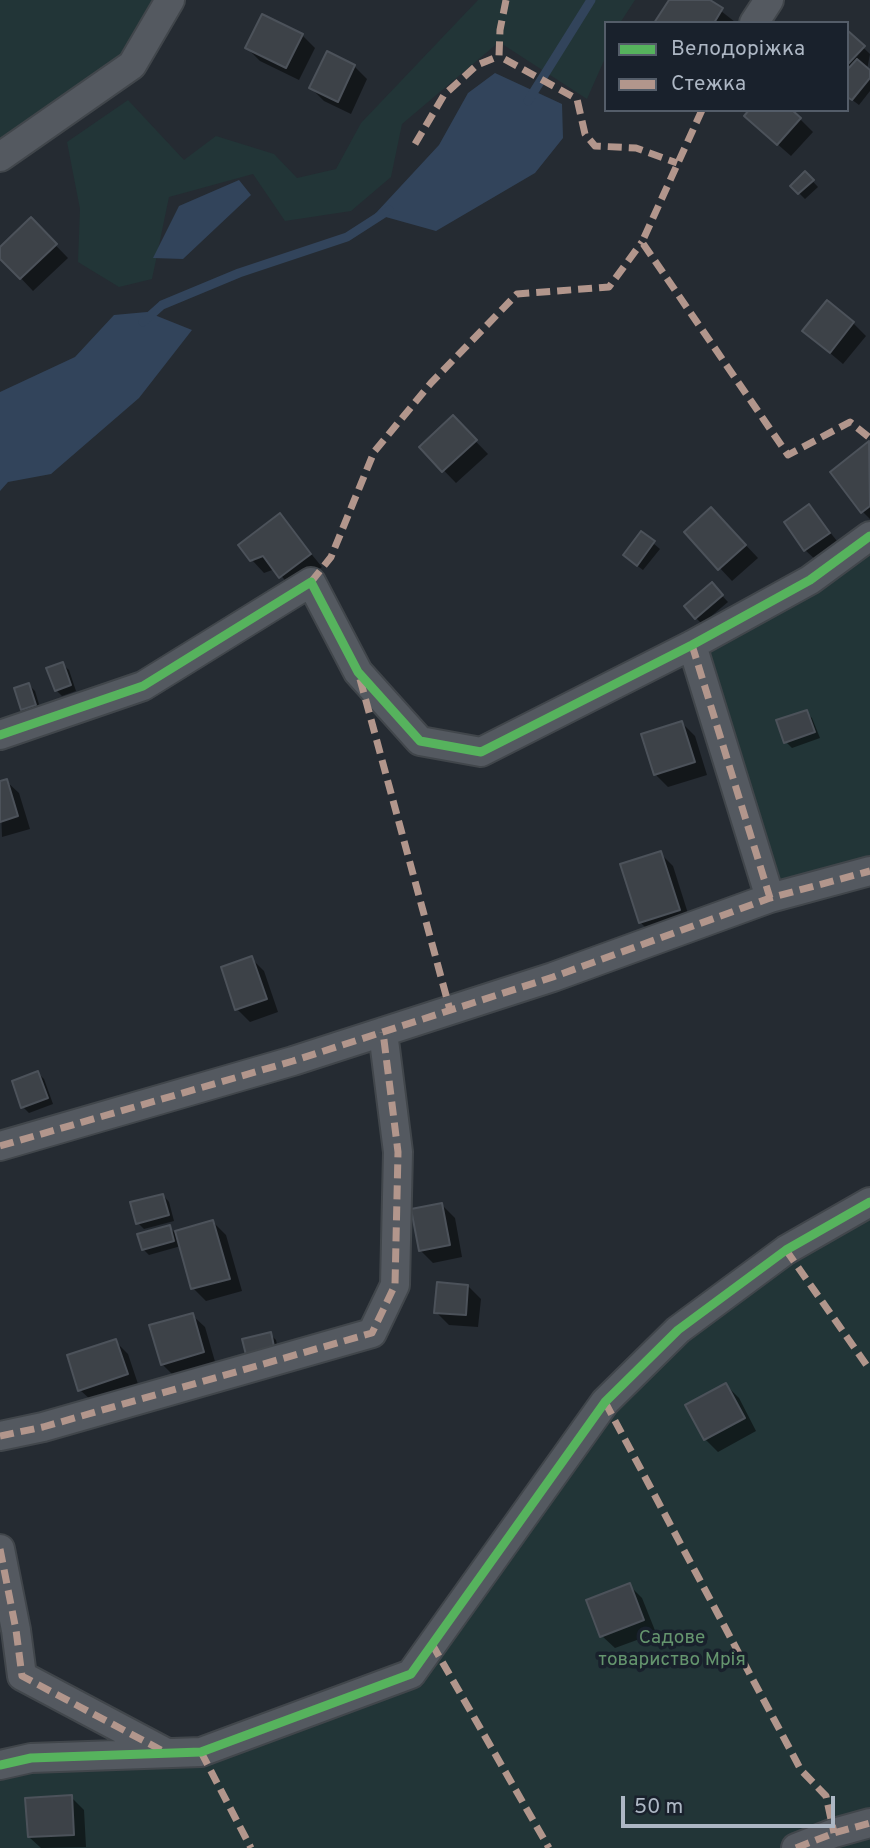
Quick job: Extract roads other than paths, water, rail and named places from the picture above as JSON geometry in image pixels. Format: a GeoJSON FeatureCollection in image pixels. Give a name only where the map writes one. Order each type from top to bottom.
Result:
{"type":"FeatureCollection","features":[{"type":"Feature","properties":{"kind":"street"},"geometry":{"type":"LineString","coordinates":[[6,152],[132,65],[170,0]]}},
{"type":"Feature","properties":{"kind":"street"},"geometry":{"type":"LineString","coordinates":[[755,21],[769,0]]}},
{"type":"Feature","properties":{"kind":"street"},"geometry":{"type":"LineString","coordinates":[[0,735],[143,686],[311,582],[358,672],[420,741],[481,752],[692,645],[810,580],[870,536]]}},
{"type":"Feature","properties":{"kind":"street"},"geometry":{"type":"LineString","coordinates":[[692,645],[770,898]]}},
{"type":"Feature","properties":{"kind":"street"},"geometry":{"type":"LineString","coordinates":[[0,1146],[383,1032],[553,977],[770,898],[870,871]]}},
{"type":"Feature","properties":{"kind":"street"},"geometry":{"type":"LineString","coordinates":[[0,1436],[43,1427],[372,1334],[395,1285],[398,1152],[383,1032]]}},
{"type":"Feature","properties":{"kind":"street"},"geometry":{"type":"LineString","coordinates":[[0,1765],[31,1758],[201,1752],[411,1674],[605,1402],[678,1330],[786,1250],[870,1202]]}},
{"type":"Feature","properties":{"kind":"street"},"geometry":{"type":"LineString","coordinates":[[0,1549],[22,1676],[166,1753]]}},
{"type":"Feature","properties":{"kind":"street"},"geometry":{"type":"LineString","coordinates":[[796,1848],[870,1823]]}},
{"type":"Feature","properties":{"kind":"water"},"geometry":{"type":"Polygon","coordinates":[[[495,73],[562,104],[563,138],[535,173],[436,231],[375,214],[439,145],[468,93],[495,73]]]}},
{"type":"Feature","properties":{"kind":"water"},"geometry":{"type":"Polygon","coordinates":[[[239,180],[251,195],[183,259],[153,258],[179,206],[239,180]]]}},
{"type":"Feature","properties":{"kind":"water"},"geometry":{"type":"Polygon","coordinates":[[[147,312],[192,330],[139,398],[51,474],[8,482],[0,491],[0,392],[75,357],[114,315],[147,312]]]}},
{"type":"Feature","properties":{"kind":"waterway"},"geometry":{"type":"LineString","coordinates":[[528,101],[591,0]]}},
{"type":"Feature","properties":{"kind":"waterway"},"geometry":{"type":"LineString","coordinates":[[143,322],[162,305],[239,273],[347,237],[389,210]]}},
{"type":"Feature","properties":{"kind":"park label","name":"Садове товариство Мрія"},"geometry":{"type":"Point","coordinates":[672,1650]}}]}
